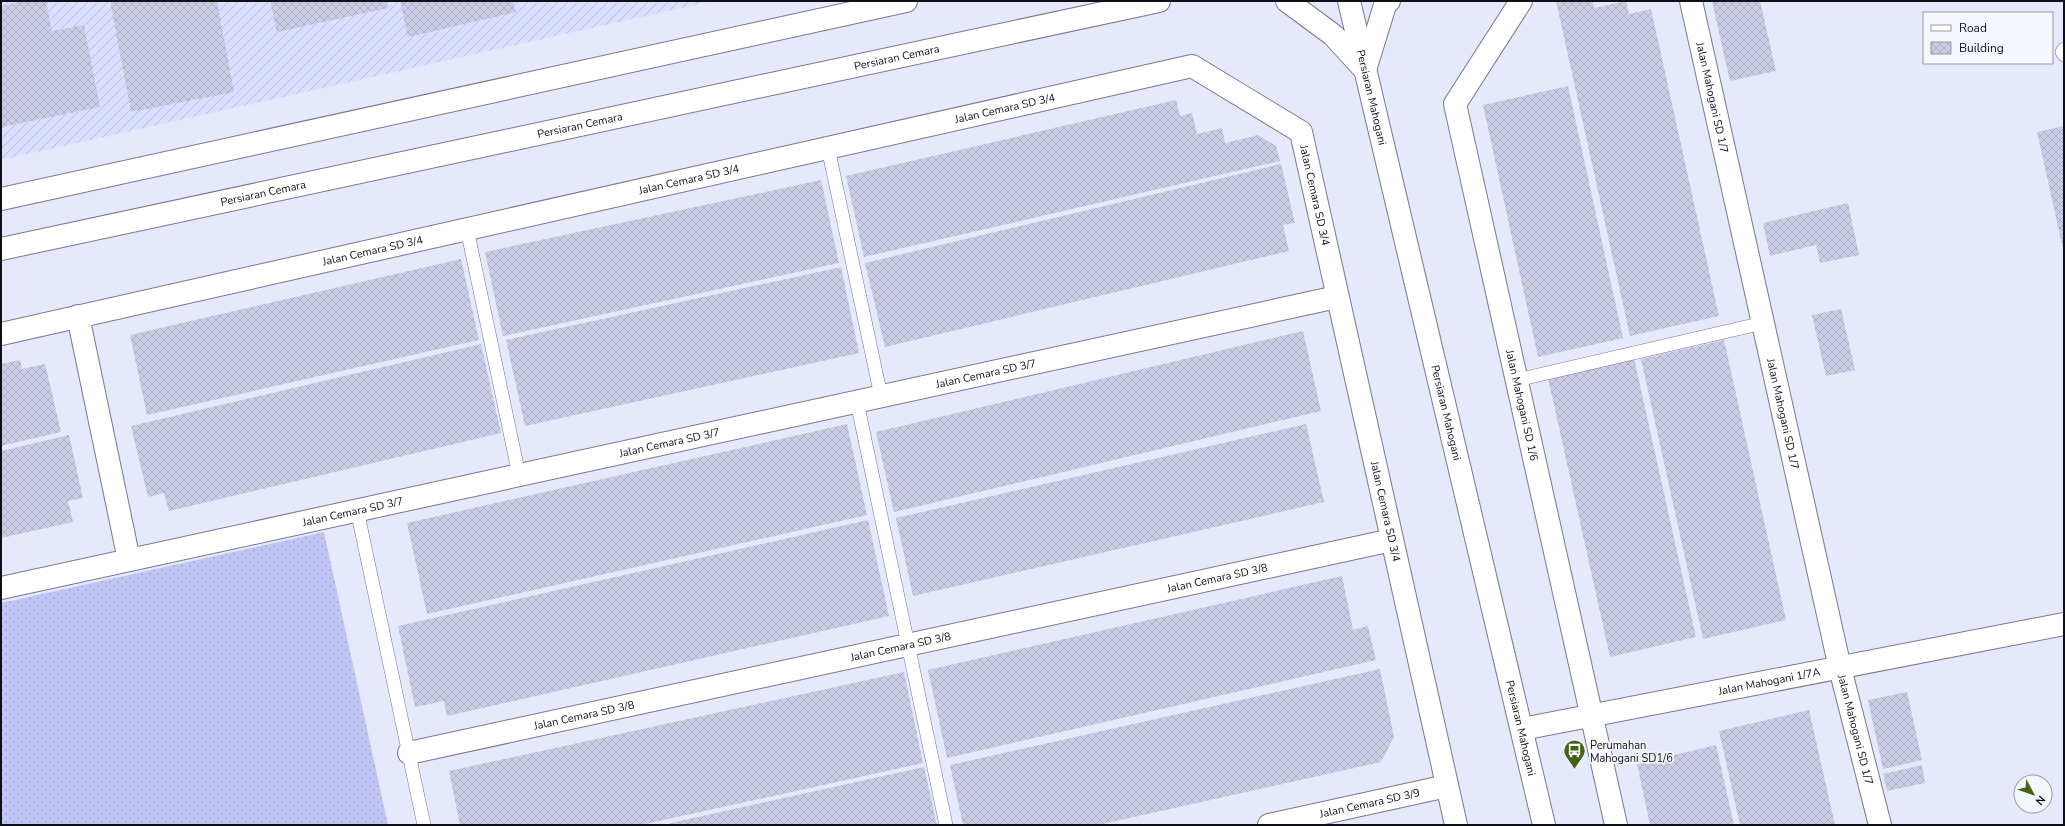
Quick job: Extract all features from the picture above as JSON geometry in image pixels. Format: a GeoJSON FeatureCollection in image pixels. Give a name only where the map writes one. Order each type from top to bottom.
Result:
{"type":"FeatureCollection","features":[{"type":"Feature","properties":{"kind":"street"},"geometry":{"type":"LineString","coordinates":[[1,199],[906,1]]}},
{"type":"Feature","properties":{"kind":"street","name":"Persiaran Cemara"},"geometry":{"type":"LineString","coordinates":[[1,249],[1159,1]]}},
{"type":"Feature","properties":{"kind":"street"},"geometry":{"type":"LineString","coordinates":[[1287,1],[1333,35],[1365,70]]}},
{"type":"Feature","properties":{"kind":"street","name":"Persiaran Mahogani"},"geometry":{"type":"LineString","coordinates":[[1349,1],[1544,825]]}},
{"type":"Feature","properties":{"kind":"street"},"geometry":{"type":"LineString","coordinates":[[1365,70],[1385,5],[1389,1]]}},
{"type":"Feature","properties":{"kind":"street","name":"Jalan Mahogani SD 1/6"},"geometry":{"type":"LineString","coordinates":[[1521,1],[1455,104],[1616,825]]}},
{"type":"Feature","properties":{"kind":"street","name":"Jalan Mahogani SD 1/7"},"geometry":{"type":"LineString","coordinates":[[1691,1],[1840,668],[1880,825]]}},
{"type":"Feature","properties":{"kind":"street","name":"Jalan Cemara SD 3/4"},"geometry":{"type":"LineString","coordinates":[[1,334],[1192,66],[1301,132],[1456,825]]}},
{"type":"Feature","properties":{"kind":"street","name":"Jalan Cemara SD 3/7"},"geometry":{"type":"LineString","coordinates":[[1,588],[1337,297]]}},
{"type":"Feature","properties":{"kind":"street"},"geometry":{"type":"LineString","coordinates":[[78,316],[129,560]]}},
{"type":"Feature","properties":{"kind":"street","name":"Jalan Cemara SD 3/8"},"geometry":{"type":"LineString","coordinates":[[409,753],[1392,540]]}},
{"type":"Feature","properties":{"kind":"street","name":"Jalan Mahogani 1/7A"},"geometry":{"type":"LineString","coordinates":[[1522,729],[2064,624]]}},
{"type":"Feature","properties":{"kind":"street","name":"Jalan Cemara SD 3/9"},"geometry":{"type":"LineString","coordinates":[[1269,825],[1447,786]]}},
{"type":"Feature","properties":{"kind":"lane"},"geometry":{"type":"LineString","coordinates":[[2064,49],[2062,52],[2064,55]]}},
{"type":"Feature","properties":{"kind":"lane"},"geometry":{"type":"LineString","coordinates":[[828,148],[881,396]]}},
{"type":"Feature","properties":{"kind":"lane"},"geometry":{"type":"LineString","coordinates":[[468,229],[519,475]]}},
{"type":"Feature","properties":{"kind":"lane"},"geometry":{"type":"LineString","coordinates":[[1517,380],[1763,323]]}},
{"type":"Feature","properties":{"kind":"lane"},"geometry":{"type":"LineString","coordinates":[[857,402],[946,825]]}},
{"type":"Feature","properties":{"kind":"lane"},"geometry":{"type":"LineString","coordinates":[[357,510],[424,825]]}},
{"type":"Feature","properties":{"kind":"shaded area"},"geometry":{"type":"Polygon","coordinates":[[[1,1],[713,1],[1,160],[1,1]]]}},
{"type":"Feature","properties":{"kind":"shaded area"},"geometry":{"type":"Polygon","coordinates":[[[324,532],[388,825],[1,825],[1,603],[324,532]]]}},
{"type":"Feature","properties":{"kind":"building"},"geometry":{"type":"Polygon","coordinates":[[[25,1],[46,1],[52,31],[84,25],[100,107],[1,127],[1,6],[25,1]]]}},
{"type":"Feature","properties":{"kind":"building"},"geometry":{"type":"Polygon","coordinates":[[[110,1],[217,1],[234,92],[131,112],[110,1]]]}},
{"type":"Feature","properties":{"kind":"building"},"geometry":{"type":"Polygon","coordinates":[[[270,1],[386,1],[388,8],[277,32],[270,1]]]}},
{"type":"Feature","properties":{"kind":"building"},"geometry":{"type":"Polygon","coordinates":[[[400,1],[513,1],[516,12],[408,37],[400,1]]]}},
{"type":"Feature","properties":{"kind":"building"},"geometry":{"type":"Polygon","coordinates":[[[1556,1],[1593,1],[1594,8],[1626,1],[1629,14],[1651,9],[1719,316],[1630,336],[1556,1]]]}},
{"type":"Feature","properties":{"kind":"building"},"geometry":{"type":"Polygon","coordinates":[[[1712,1],[1760,1],[1776,71],[1730,81],[1712,1]]]}},
{"type":"Feature","properties":{"kind":"building"},"geometry":{"type":"Polygon","coordinates":[[[1568,86],[1623,338],[1538,357],[1483,105],[1568,86]]]}},
{"type":"Feature","properties":{"kind":"building"},"geometry":{"type":"Polygon","coordinates":[[[1176,100],[1180,116],[1192,113],[1197,134],[1222,128],[1225,143],[1258,135],[1276,146],[1280,161],[864,257],[846,176],[1176,100]]]}},
{"type":"Feature","properties":{"kind":"building"},"geometry":{"type":"Polygon","coordinates":[[[2064,126],[2064,249],[2063,249],[2037,132],[2064,126]]]}},
{"type":"Feature","properties":{"kind":"building"},"geometry":{"type":"Polygon","coordinates":[[[1281,164],[1295,223],[1283,225],[1289,251],[885,347],[865,263],[1281,164]]]}},
{"type":"Feature","properties":{"kind":"building"},"geometry":{"type":"Polygon","coordinates":[[[821,180],[839,263],[503,336],[485,252],[821,180]]]}},
{"type":"Feature","properties":{"kind":"building"},"geometry":{"type":"Polygon","coordinates":[[[1848,203],[1859,255],[1820,263],[1816,245],[1770,256],[1763,223],[1848,203]]]}},
{"type":"Feature","properties":{"kind":"building"},"geometry":{"type":"Polygon","coordinates":[[[461,259],[479,340],[147,415],[130,335],[461,259]]]}},
{"type":"Feature","properties":{"kind":"building"},"geometry":{"type":"Polygon","coordinates":[[[841,267],[859,353],[525,426],[506,340],[841,267]]]}},
{"type":"Feature","properties":{"kind":"building"},"geometry":{"type":"Polygon","coordinates":[[[1841,309],[1855,370],[1826,376],[1812,315],[1841,309]]]}},
{"type":"Feature","properties":{"kind":"building"},"geometry":{"type":"Polygon","coordinates":[[[1303,331],[1321,411],[894,512],[876,432],[1303,331]]]}},
{"type":"Feature","properties":{"kind":"building"},"geometry":{"type":"Polygon","coordinates":[[[1724,340],[1786,620],[1703,639],[1641,359],[1724,340]]]}},
{"type":"Feature","properties":{"kind":"building"},"geometry":{"type":"Polygon","coordinates":[[[481,344],[501,433],[169,511],[164,493],[148,497],[131,426],[481,344]]]}},
{"type":"Feature","properties":{"kind":"building"},"geometry":{"type":"Polygon","coordinates":[[[1634,358],[1696,637],[1610,657],[1548,378],[1634,358]]]}},
{"type":"Feature","properties":{"kind":"building"},"geometry":{"type":"Polygon","coordinates":[[[20,360],[22,369],[45,364],[61,432],[1,446],[1,364],[20,360]]]}},
{"type":"Feature","properties":{"kind":"building"},"geometry":{"type":"Polygon","coordinates":[[[847,424],[867,515],[427,614],[407,523],[847,424]]]}},
{"type":"Feature","properties":{"kind":"building"},"geometry":{"type":"Polygon","coordinates":[[[1306,424],[1324,502],[913,596],[896,518],[1306,424]]]}},
{"type":"Feature","properties":{"kind":"building"},"geometry":{"type":"Polygon","coordinates":[[[69,435],[83,498],[68,501],[73,522],[1,538],[1,451],[69,435]]]}},
{"type":"Feature","properties":{"kind":"building"},"geometry":{"type":"Polygon","coordinates":[[[868,520],[889,616],[447,716],[444,701],[415,707],[398,626],[868,520]]]}},
{"type":"Feature","properties":{"kind":"building"},"geometry":{"type":"Polygon","coordinates":[[[1342,576],[1353,630],[1368,626],[1376,660],[947,758],[928,670],[1342,576]]]}},
{"type":"Feature","properties":{"kind":"building"},"geometry":{"type":"Polygon","coordinates":[[[1380,669],[1394,737],[1381,762],[1098,825],[963,825],[950,765],[1380,669]]]}},
{"type":"Feature","properties":{"kind":"building"},"geometry":{"type":"Polygon","coordinates":[[[904,672],[923,763],[641,825],[460,825],[449,771],[904,672]]]}},
{"type":"Feature","properties":{"kind":"building"},"geometry":{"type":"Polygon","coordinates":[[[1907,692],[1922,760],[1883,769],[1868,700],[1907,692]]]}},
{"type":"Feature","properties":{"kind":"building"},"geometry":{"type":"Polygon","coordinates":[[[1809,710],[1835,825],[1740,825],[1719,731],[1809,710]]]}},
{"type":"Feature","properties":{"kind":"building"},"geometry":{"type":"Polygon","coordinates":[[[1716,745],[1734,825],[1650,825],[1637,764],[1716,745]]]}},
{"type":"Feature","properties":{"kind":"building"},"geometry":{"type":"Polygon","coordinates":[[[1922,765],[1925,783],[1887,791],[1883,774],[1922,765]]]}},
{"type":"Feature","properties":{"kind":"building"},"geometry":{"type":"Polygon","coordinates":[[[924,767],[937,825],[666,825],[675,822],[924,767]]]}},
{"type":"Feature","properties":{"kind":"place","name":"Perumahan Mahogani SD1/6"},"geometry":{"type":"Point","coordinates":[1575,770]}}]}
